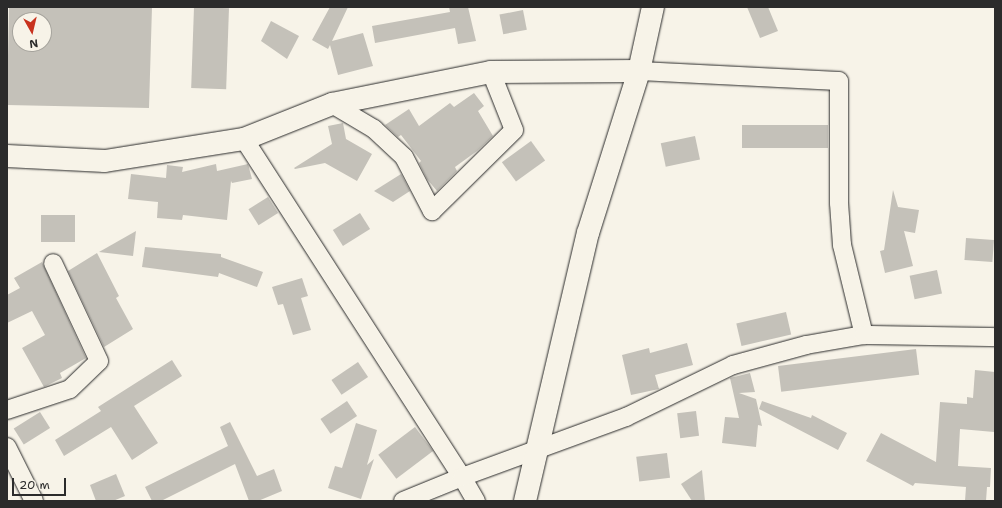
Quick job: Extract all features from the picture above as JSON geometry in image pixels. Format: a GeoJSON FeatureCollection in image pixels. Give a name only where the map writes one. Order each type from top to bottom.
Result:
{"type":"FeatureCollection","features":[{"type":"Feature","properties":{"kind":"street"},"geometry":{"type":"LineString","coordinates":[[526,501],[588,233],[639,71],[653,7]]}},
{"type":"Feature","properties":{"kind":"street"},"geometry":{"type":"LineString","coordinates":[[7,156],[105,161],[244,139],[332,104],[492,72],[639,71],[840,81],[839,202],[842,244],[864,335]]}},
{"type":"Feature","properties":{"kind":"street"},"geometry":{"type":"LineString","coordinates":[[332,104],[374,129],[404,157],[432,210],[514,130],[492,72]]}},
{"type":"Feature","properties":{"kind":"street"},"geometry":{"type":"LineString","coordinates":[[244,139],[476,501]]}},
{"type":"Feature","properties":{"kind":"street"},"geometry":{"type":"LineString","coordinates":[[7,410],[70,389],[99,362],[53,262]]}},
{"type":"Feature","properties":{"kind":"street"},"geometry":{"type":"LineString","coordinates":[[403,501],[462,477],[537,451],[626,417],[733,365],[806,345],[864,335],[995,338]]}},
{"type":"Feature","properties":{"kind":"street"},"geometry":{"type":"LineString","coordinates":[[7,447],[34,501]]}},
{"type":"Feature","properties":{"kind":"building"},"geometry":{"type":"Polygon","coordinates":[[[9,7],[152,7],[149,108],[7,105],[9,7]]]}},
{"type":"Feature","properties":{"kind":"building"},"geometry":{"type":"Polygon","coordinates":[[[194,7],[229,8],[226,89],[191,88],[194,7]]]}},
{"type":"Feature","properties":{"kind":"building"},"geometry":{"type":"Polygon","coordinates":[[[330,7],[348,7],[332,41],[363,33],[373,66],[338,75],[330,45],[328,49],[312,40],[330,7]]]}},
{"type":"Feature","properties":{"kind":"building"},"geometry":{"type":"Polygon","coordinates":[[[449,7],[468,7],[476,41],[458,44],[455,28],[375,43],[372,26],[450,12],[449,7]]]}},
{"type":"Feature","properties":{"kind":"building"},"geometry":{"type":"Polygon","coordinates":[[[747,7],[768,7],[778,31],[760,38],[747,7]]]}},
{"type":"Feature","properties":{"kind":"building"},"geometry":{"type":"Polygon","coordinates":[[[523,10],[527,30],[503,34],[499,15],[523,10]]]}},
{"type":"Feature","properties":{"kind":"building"},"geometry":{"type":"Polygon","coordinates":[[[271,21],[299,36],[287,59],[261,41],[271,21]]]}},
{"type":"Feature","properties":{"kind":"building"},"geometry":{"type":"Polygon","coordinates":[[[474,93],[484,106],[478,111],[493,136],[477,151],[455,167],[457,171],[437,191],[427,179],[419,163],[421,161],[401,135],[398,137],[385,125],[409,109],[419,126],[450,103],[454,107],[474,93]]]}},
{"type":"Feature","properties":{"kind":"building"},"geometry":{"type":"Polygon","coordinates":[[[343,123],[346,139],[372,154],[357,181],[325,163],[294,168],[332,144],[328,126],[343,123]]]}},
{"type":"Feature","properties":{"kind":"building"},"geometry":{"type":"Polygon","coordinates":[[[742,125],[828,125],[828,148],[742,148],[742,125]]]}},
{"type":"Feature","properties":{"kind":"building"},"geometry":{"type":"Polygon","coordinates":[[[695,136],[700,159],[666,167],[661,143],[695,136]]]}},
{"type":"Feature","properties":{"kind":"building"},"geometry":{"type":"Polygon","coordinates":[[[531,141],[545,160],[516,182],[502,162],[531,141]]]}},
{"type":"Feature","properties":{"kind":"building"},"geometry":{"type":"Polygon","coordinates":[[[216,164],[217,171],[248,164],[252,179],[232,183],[231,181],[227,220],[183,215],[182,220],[157,218],[158,202],[128,199],[131,174],[166,178],[167,165],[183,167],[182,172],[216,164]]]}},
{"type":"Feature","properties":{"kind":"building"},"geometry":{"type":"Polygon","coordinates":[[[401,174],[410,191],[393,202],[374,191],[401,174]]]}},
{"type":"Feature","properties":{"kind":"building"},"geometry":{"type":"Polygon","coordinates":[[[893,190],[898,207],[919,210],[915,233],[904,231],[913,266],[885,273],[880,251],[884,250],[893,190]]]}},
{"type":"Feature","properties":{"kind":"building"},"geometry":{"type":"Polygon","coordinates":[[[268,197],[278,213],[259,225],[248,209],[268,197]]]}},
{"type":"Feature","properties":{"kind":"building"},"geometry":{"type":"Polygon","coordinates":[[[360,213],[370,229],[343,246],[333,230],[360,213]]]}},
{"type":"Feature","properties":{"kind":"building"},"geometry":{"type":"Polygon","coordinates":[[[41,215],[75,215],[75,242],[41,242],[41,215]]]}},
{"type":"Feature","properties":{"kind":"building"},"geometry":{"type":"Polygon","coordinates":[[[136,231],[133,256],[99,252],[136,231]]]}},
{"type":"Feature","properties":{"kind":"building"},"geometry":{"type":"Polygon","coordinates":[[[966,238],[994,240],[992,262],[964,260],[966,238]]]}},
{"type":"Feature","properties":{"kind":"building"},"geometry":{"type":"Polygon","coordinates":[[[145,247],[221,254],[221,257],[263,272],[257,287],[219,273],[218,277],[142,267],[145,247]]]}},
{"type":"Feature","properties":{"kind":"building"},"geometry":{"type":"Polygon","coordinates":[[[97,253],[119,296],[116,298],[133,329],[104,347],[68,271],[97,253]]]}},
{"type":"Feature","properties":{"kind":"building"},"geometry":{"type":"Polygon","coordinates":[[[42,262],[86,358],[60,373],[62,378],[44,387],[22,348],[45,335],[32,311],[7,323],[7,295],[20,288],[14,278],[42,262]]]}},
{"type":"Feature","properties":{"kind":"building"},"geometry":{"type":"Polygon","coordinates":[[[937,270],[942,293],[915,299],[910,276],[937,270]]]}},
{"type":"Feature","properties":{"kind":"building"},"geometry":{"type":"Polygon","coordinates":[[[302,278],[308,296],[301,298],[311,330],[293,335],[283,304],[278,305],[272,287],[302,278]]]}},
{"type":"Feature","properties":{"kind":"building"},"geometry":{"type":"Polygon","coordinates":[[[786,312],[791,334],[741,346],[736,323],[786,312]]]}},
{"type":"Feature","properties":{"kind":"building"},"geometry":{"type":"Polygon","coordinates":[[[687,343],[693,365],[655,375],[659,389],[631,395],[622,355],[649,348],[650,353],[687,343]]]}},
{"type":"Feature","properties":{"kind":"building"},"geometry":{"type":"Polygon","coordinates":[[[916,349],[919,375],[781,392],[778,366],[916,349]]]}},
{"type":"Feature","properties":{"kind":"building"},"geometry":{"type":"Polygon","coordinates":[[[172,360],[182,376],[134,406],[158,443],[132,460],[111,427],[64,456],[55,440],[101,411],[98,407],[172,360]]]}},
{"type":"Feature","properties":{"kind":"building"},"geometry":{"type":"Polygon","coordinates":[[[358,362],[368,377],[342,395],[331,380],[358,362]]]}},
{"type":"Feature","properties":{"kind":"building"},"geometry":{"type":"Polygon","coordinates":[[[975,370],[995,372],[994,432],[960,429],[958,466],[991,468],[990,487],[987,487],[986,501],[965,501],[966,487],[915,483],[913,486],[866,461],[881,433],[936,462],[940,402],[967,404],[967,397],[973,398],[975,370]]]}},
{"type":"Feature","properties":{"kind":"building"},"geometry":{"type":"Polygon","coordinates":[[[750,373],[755,392],[739,393],[756,399],[762,426],[758,425],[756,447],[722,443],[725,417],[739,418],[730,378],[750,373]]]}},
{"type":"Feature","properties":{"kind":"building"},"geometry":{"type":"Polygon","coordinates":[[[347,401],[357,416],[331,434],[320,419],[347,401]]]}},
{"type":"Feature","properties":{"kind":"building"},"geometry":{"type":"Polygon","coordinates":[[[762,401],[811,418],[812,415],[847,433],[838,450],[759,409],[762,401]]]}},
{"type":"Feature","properties":{"kind":"building"},"geometry":{"type":"Polygon","coordinates":[[[696,411],[699,436],[680,438],[677,413],[696,411]]]}},
{"type":"Feature","properties":{"kind":"building"},"geometry":{"type":"Polygon","coordinates":[[[40,412],[50,428],[24,445],[14,428],[40,412]]]}},
{"type":"Feature","properties":{"kind":"building"},"geometry":{"type":"Polygon","coordinates":[[[230,422],[257,476],[274,469],[282,491],[258,501],[249,501],[235,464],[161,501],[152,501],[145,487],[228,446],[220,427],[230,422]]]}},
{"type":"Feature","properties":{"kind":"building"},"geometry":{"type":"Polygon","coordinates":[[[356,423],[377,430],[367,465],[374,459],[361,499],[328,488],[335,466],[342,468],[356,423]]]}},
{"type":"Feature","properties":{"kind":"building"},"geometry":{"type":"Polygon","coordinates":[[[415,427],[433,451],[396,479],[378,455],[415,427]]]}},
{"type":"Feature","properties":{"kind":"building"},"geometry":{"type":"Polygon","coordinates":[[[667,453],[670,478],[639,482],[636,457],[667,453]]]}},
{"type":"Feature","properties":{"kind":"building"},"geometry":{"type":"Polygon","coordinates":[[[702,470],[705,501],[692,501],[681,484],[702,470]]]}},
{"type":"Feature","properties":{"kind":"building"},"geometry":{"type":"Polygon","coordinates":[[[116,474],[125,496],[113,501],[96,501],[90,485],[116,474]]]}}]}
